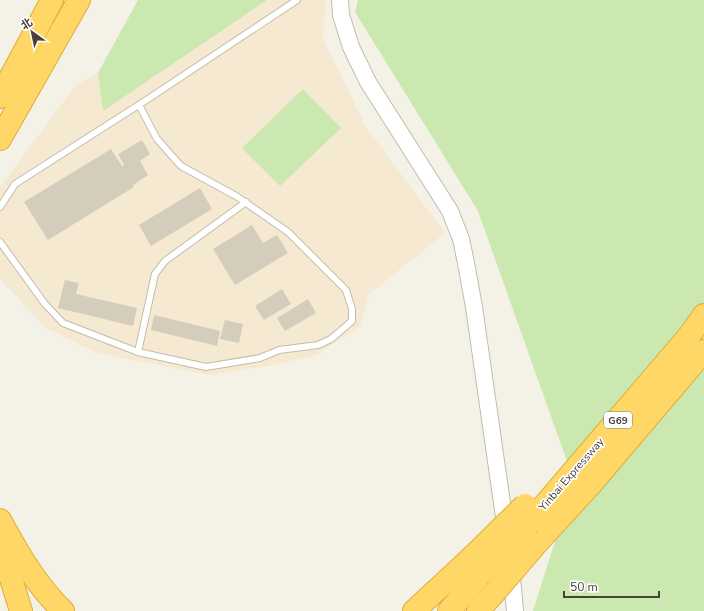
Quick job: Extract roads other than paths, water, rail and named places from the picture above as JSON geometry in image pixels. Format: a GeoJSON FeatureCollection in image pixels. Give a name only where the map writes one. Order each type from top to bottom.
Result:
{"type":"FeatureCollection","features":[{"type":"Feature","properties":{"kind":"highway"},"geometry":{"type":"LineString","coordinates":[[0,97],[52,0]]}},
{"type":"Feature","properties":{"kind":"highway"},"geometry":{"type":"LineString","coordinates":[[0,139],[78,0]]}},
{"type":"Feature","properties":{"kind":"highway"},"geometry":{"type":"LineString","coordinates":[[414,611],[476,566],[527,514],[689,336],[704,315]]}},
{"type":"Feature","properties":{"kind":"highway","name":"Yinbai Expressway"},"geometry":{"type":"LineString","coordinates":[[478,611],[592,483],[704,351]]}},
{"type":"Feature","properties":{"kind":"highway"},"geometry":{"type":"LineString","coordinates":[[0,520],[21,558],[49,598],[63,611]]}},
{"type":"Feature","properties":{"kind":"highway"},"geometry":{"type":"LineString","coordinates":[[0,543],[21,611]]}},
{"type":"Feature","properties":{"kind":"highway"},"geometry":{"type":"LineString","coordinates":[[449,611],[476,566]]}},
{"type":"Feature","properties":{"kind":"highway"},"geometry":{"type":"LineString","coordinates":[[0,586],[8,611]]}},
{"type":"Feature","properties":{"kind":"street"},"geometry":{"type":"LineString","coordinates":[[340,0],[341,15],[351,48],[368,82],[450,211],[460,239],[466,262],[475,314],[510,555],[515,611]]}},
{"type":"Feature","properties":{"kind":"lane"},"geometry":{"type":"LineString","coordinates":[[0,207],[15,184],[139,105],[297,0]]}},
{"type":"Feature","properties":{"kind":"lane"},"geometry":{"type":"LineString","coordinates":[[0,242],[45,304],[63,323],[138,352],[206,367],[214,366],[260,358],[279,350],[318,345],[331,339],[352,321],[352,309],[346,290],[288,232],[246,202],[181,166],[157,138],[139,105]]}},
{"type":"Feature","properties":{"kind":"lane"},"geometry":{"type":"LineString","coordinates":[[138,352],[156,274],[165,261],[246,202]]}}]}
